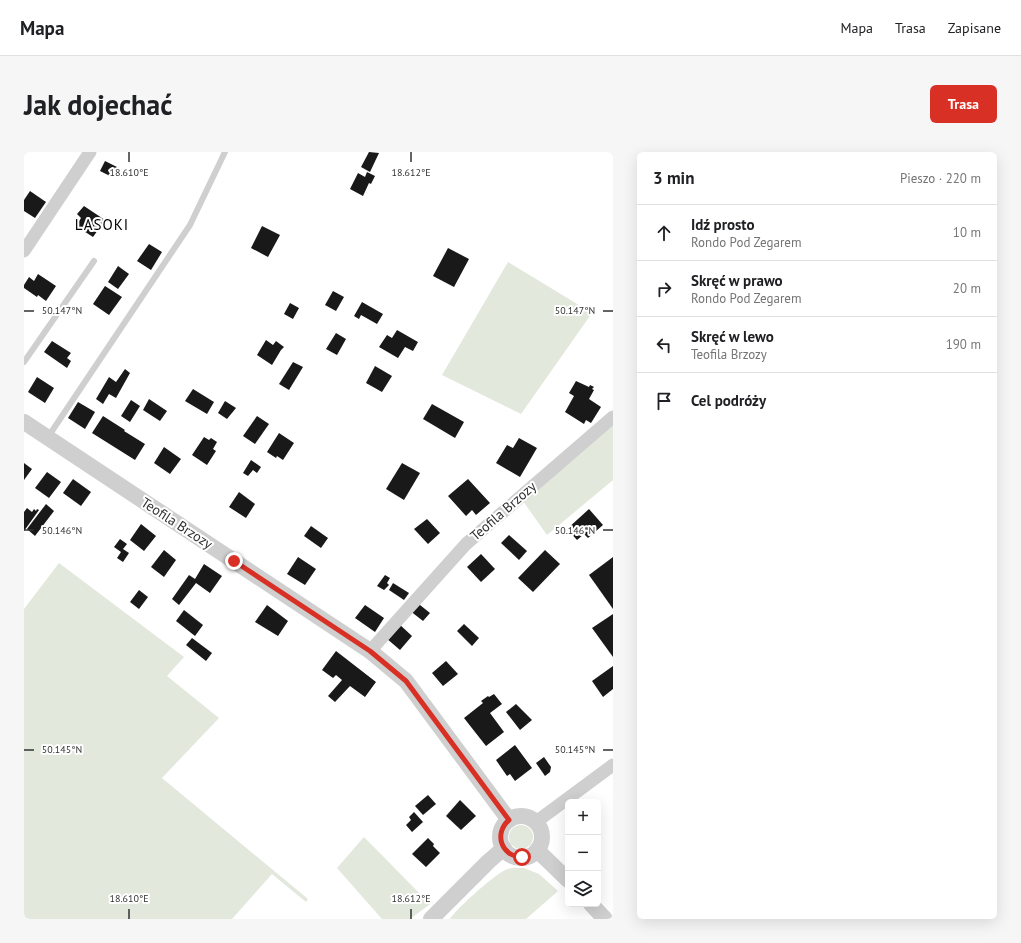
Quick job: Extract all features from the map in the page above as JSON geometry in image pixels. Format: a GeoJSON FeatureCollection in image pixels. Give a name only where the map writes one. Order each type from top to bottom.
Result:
{"type":"FeatureCollection","features":[{"type":"Feature","properties":{"kind":"street"},"geometry":{"type":"LineString","coordinates":[[24,251],[90,152]]}},
{"type":"Feature","properties":{"kind":"street","name":"Teofila Brzozy"},"geometry":{"type":"LineString","coordinates":[[370,651],[466,544],[613,417]]}},
{"type":"Feature","properties":{"kind":"street","name":"Teofila Brzozy"},"geometry":{"type":"LineString","coordinates":[[24,422],[370,651],[406,681],[509,820]]}},
{"type":"Feature","properties":{"kind":"street"},"geometry":{"type":"LineString","coordinates":[[536,822],[613,765]]}},
{"type":"Feature","properties":{"kind":"street"},"geometry":{"type":"LineString","coordinates":[[524,816],[536,822],[540,828],[542,836],[541,843],[537,850],[529,856],[520,857],[511,855],[504,848],[501,841],[503,826],[509,820],[524,816]]}},
{"type":"Feature","properties":{"kind":"street"},"geometry":{"type":"LineString","coordinates":[[431,919],[494,856],[504,848]]}},
{"type":"Feature","properties":{"kind":"street"},"geometry":{"type":"LineString","coordinates":[[537,850],[565,877]]}},
{"type":"Feature","properties":{"kind":"street"},"geometry":{"type":"LineString","coordinates":[[594,907],[605,919]]}},
{"type":"Feature","properties":{"kind":"lane"},"geometry":{"type":"LineString","coordinates":[[48,438],[190,225],[225,152]]}},
{"type":"Feature","properties":{"kind":"lane"},"geometry":{"type":"LineString","coordinates":[[24,362],[94,261]]}},
{"type":"Feature","properties":{"kind":"shaded area"},"geometry":{"type":"Polygon","coordinates":[[[508,262],[592,313],[521,414],[442,375],[508,262]]]}},
{"type":"Feature","properties":{"kind":"shaded area"},"geometry":{"type":"Polygon","coordinates":[[[613,423],[613,480],[547,535],[523,501],[613,423]]]}},
{"type":"Feature","properties":{"kind":"shaded area"},"geometry":{"type":"Polygon","coordinates":[[[59,563],[184,657],[167,676],[219,718],[162,778],[308,899],[306,902],[272,874],[232,919],[24,919],[24,609],[59,563]]]}},
{"type":"Feature","properties":{"kind":"shaded area"},"geometry":{"type":"Polygon","coordinates":[[[521,825],[529,829],[533,837],[529,845],[521,849],[513,845],[509,837],[513,829],[521,825]]]}},
{"type":"Feature","properties":{"kind":"shaded area"},"geometry":{"type":"Polygon","coordinates":[[[364,837],[423,897],[433,902],[410,919],[382,919],[337,868],[364,837]]]}},
{"type":"Feature","properties":{"kind":"shaded area"},"geometry":{"type":"Polygon","coordinates":[[[510,868],[524,868],[539,874],[558,891],[526,919],[450,919],[468,899],[503,871],[510,868]]]}},
{"type":"Feature","properties":{"kind":"building"},"geometry":{"type":"Polygon","coordinates":[[[369,152],[379,153],[370,172],[361,167],[369,152]]]}},
{"type":"Feature","properties":{"kind":"building"},"geometry":{"type":"Polygon","coordinates":[[[105,161],[119,168],[114,178],[100,171],[105,161]]]}},
{"type":"Feature","properties":{"kind":"building"},"geometry":{"type":"Polygon","coordinates":[[[367,172],[375,176],[371,184],[369,183],[363,196],[350,189],[358,173],[365,177],[367,172]]]}},
{"type":"Feature","properties":{"kind":"building"},"geometry":{"type":"Polygon","coordinates":[[[30,191],[46,202],[35,218],[24,211],[24,200],[30,191]]]}},
{"type":"Feature","properties":{"kind":"building"},"geometry":{"type":"Polygon","coordinates":[[[84,206],[105,220],[93,237],[76,226],[81,218],[77,214],[84,206]]]}},
{"type":"Feature","properties":{"kind":"building"},"geometry":{"type":"Polygon","coordinates":[[[262,226],[280,235],[268,257],[251,248],[262,226]]]}},
{"type":"Feature","properties":{"kind":"building"},"geometry":{"type":"Polygon","coordinates":[[[149,244],[162,252],[151,270],[137,261],[149,244]]]}},
{"type":"Feature","properties":{"kind":"building"},"geometry":{"type":"Polygon","coordinates":[[[448,248],[469,259],[454,287],[433,276],[448,248]]]}},
{"type":"Feature","properties":{"kind":"building"},"geometry":{"type":"Polygon","coordinates":[[[118,266],[129,274],[118,289],[108,282],[118,266]]]}},
{"type":"Feature","properties":{"kind":"building"},"geometry":{"type":"Polygon","coordinates":[[[38,274],[56,286],[46,301],[24,288],[24,285],[29,277],[34,281],[38,274]]]}},
{"type":"Feature","properties":{"kind":"building"},"geometry":{"type":"Polygon","coordinates":[[[105,286],[122,297],[109,315],[93,304],[105,286]]]}},
{"type":"Feature","properties":{"kind":"building"},"geometry":{"type":"Polygon","coordinates":[[[333,291],[344,297],[336,311],[325,305],[333,291]]]}},
{"type":"Feature","properties":{"kind":"building"},"geometry":{"type":"Polygon","coordinates":[[[362,302],[383,314],[377,324],[361,315],[359,319],[354,316],[362,302]]]}},
{"type":"Feature","properties":{"kind":"building"},"geometry":{"type":"Polygon","coordinates":[[[290,303],[299,308],[293,319],[284,314],[290,303]]]}},
{"type":"Feature","properties":{"kind":"building"},"geometry":{"type":"Polygon","coordinates":[[[397,330],[418,342],[413,351],[405,347],[398,358],[379,347],[387,335],[392,338],[397,330]]]}},
{"type":"Feature","properties":{"kind":"building"},"geometry":{"type":"Polygon","coordinates":[[[336,333],[346,339],[337,355],[326,349],[336,333]]]}},
{"type":"Feature","properties":{"kind":"building"},"geometry":{"type":"Polygon","coordinates":[[[266,340],[273,345],[276,341],[284,347],[272,365],[257,355],[266,340]]]}},
{"type":"Feature","properties":{"kind":"building"},"geometry":{"type":"Polygon","coordinates":[[[52,341],[71,353],[67,358],[71,361],[67,368],[44,352],[52,341]]]}},
{"type":"Feature","properties":{"kind":"building"},"geometry":{"type":"Polygon","coordinates":[[[293,362],[303,367],[289,390],[279,384],[293,362]]]}},
{"type":"Feature","properties":{"kind":"building"},"geometry":{"type":"Polygon","coordinates":[[[375,366],[392,376],[382,392],[366,383],[375,366]]]}},
{"type":"Feature","properties":{"kind":"building"},"geometry":{"type":"Polygon","coordinates":[[[125,369],[130,373],[116,398],[109,394],[103,404],[96,399],[109,377],[116,382],[125,369]]]}},
{"type":"Feature","properties":{"kind":"building"},"geometry":{"type":"Polygon","coordinates":[[[37,377],[54,388],[45,403],[28,392],[37,377]]]}},
{"type":"Feature","properties":{"kind":"building"},"geometry":{"type":"Polygon","coordinates":[[[576,381],[589,387],[590,385],[594,387],[589,399],[601,407],[591,423],[586,420],[584,424],[565,412],[574,396],[569,393],[576,381]]]}},
{"type":"Feature","properties":{"kind":"building"},"geometry":{"type":"Polygon","coordinates":[[[193,389],[214,402],[207,414],[185,401],[193,389]]]}},
{"type":"Feature","properties":{"kind":"building"},"geometry":{"type":"Polygon","coordinates":[[[149,399],[167,411],[160,421],[143,410],[149,399]]]}},
{"type":"Feature","properties":{"kind":"building"},"geometry":{"type":"Polygon","coordinates":[[[131,400],[140,406],[130,422],[121,416],[131,400]]]}},
{"type":"Feature","properties":{"kind":"building"},"geometry":{"type":"Polygon","coordinates":[[[225,401],[236,408],[227,419],[218,413],[225,401]]]}},
{"type":"Feature","properties":{"kind":"building"},"geometry":{"type":"Polygon","coordinates":[[[78,402],[95,412],[85,429],[68,418],[78,402]]]}},
{"type":"Feature","properties":{"kind":"building"},"geometry":{"type":"Polygon","coordinates":[[[432,404],[464,422],[455,438],[423,419],[432,404]]]}},
{"type":"Feature","properties":{"kind":"building"},"geometry":{"type":"Polygon","coordinates":[[[103,416],[145,444],[135,460],[92,433],[103,416]]]}},
{"type":"Feature","properties":{"kind":"building"},"geometry":{"type":"Polygon","coordinates":[[[257,416],[269,424],[255,444],[243,436],[257,416]]]}},
{"type":"Feature","properties":{"kind":"building"},"geometry":{"type":"Polygon","coordinates":[[[279,433],[294,443],[283,460],[277,456],[276,458],[267,452],[279,433]]]}},
{"type":"Feature","properties":{"kind":"building"},"geometry":{"type":"Polygon","coordinates":[[[204,437],[209,440],[211,438],[217,442],[213,449],[216,451],[207,465],[192,455],[204,437]]]}},
{"type":"Feature","properties":{"kind":"building"},"geometry":{"type":"Polygon","coordinates":[[[519,438],[537,448],[520,477],[496,463],[507,445],[513,448],[519,438]]]}},
{"type":"Feature","properties":{"kind":"building"},"geometry":{"type":"Polygon","coordinates":[[[164,447],[181,459],[170,474],[154,463],[164,447]]]}},
{"type":"Feature","properties":{"kind":"building"},"geometry":{"type":"Polygon","coordinates":[[[251,460],[261,467],[257,473],[253,470],[248,476],[243,473],[251,460]]]}},
{"type":"Feature","properties":{"kind":"building"},"geometry":{"type":"Polygon","coordinates":[[[24,463],[32,469],[24,480],[24,463]]]}},
{"type":"Feature","properties":{"kind":"building"},"geometry":{"type":"Polygon","coordinates":[[[402,463],[420,473],[404,500],[386,489],[402,463]]]}},
{"type":"Feature","properties":{"kind":"building"},"geometry":{"type":"Polygon","coordinates":[[[47,472],[61,482],[49,498],[35,488],[47,472]]]}},
{"type":"Feature","properties":{"kind":"building"},"geometry":{"type":"Polygon","coordinates":[[[73,479],[91,492],[81,506],[63,493],[73,479]]]}},
{"type":"Feature","properties":{"kind":"building"},"geometry":{"type":"Polygon","coordinates":[[[468,479],[490,503],[476,515],[472,510],[466,516],[448,496],[468,479]]]}},
{"type":"Feature","properties":{"kind":"building"},"geometry":{"type":"Polygon","coordinates":[[[239,492],[255,504],[246,518],[229,507],[239,492]]]}},
{"type":"Feature","properties":{"kind":"building"},"geometry":{"type":"Polygon","coordinates":[[[46,504],[54,511],[35,536],[27,529],[46,504]]]}},
{"type":"Feature","properties":{"kind":"building"},"geometry":{"type":"Polygon","coordinates":[[[27,508],[32,512],[34,509],[36,511],[37,509],[39,510],[24,531],[24,512],[27,508]]]}},
{"type":"Feature","properties":{"kind":"building"},"geometry":{"type":"Polygon","coordinates":[[[589,509],[603,525],[588,538],[584,534],[577,540],[567,529],[589,509]]]}},
{"type":"Feature","properties":{"kind":"building"},"geometry":{"type":"Polygon","coordinates":[[[427,519],[440,533],[428,544],[414,529],[427,519]]]}},
{"type":"Feature","properties":{"kind":"building"},"geometry":{"type":"Polygon","coordinates":[[[141,524],[156,536],[144,551],[130,540],[141,524]]]}},
{"type":"Feature","properties":{"kind":"building"},"geometry":{"type":"Polygon","coordinates":[[[311,526],[328,538],[321,548],[304,536],[311,526]]]}},
{"type":"Feature","properties":{"kind":"building"},"geometry":{"type":"Polygon","coordinates":[[[509,535],[527,551],[519,560],[501,543],[509,535]]]}},
{"type":"Feature","properties":{"kind":"building"},"geometry":{"type":"Polygon","coordinates":[[[120,539],[127,544],[123,549],[129,553],[123,562],[117,558],[121,552],[114,547],[120,539]]]}},
{"type":"Feature","properties":{"kind":"building"},"geometry":{"type":"Polygon","coordinates":[[[164,550],[176,560],[164,577],[151,567],[164,550]]]}},
{"type":"Feature","properties":{"kind":"building"},"geometry":{"type":"Polygon","coordinates":[[[545,550],[560,564],[533,592],[518,578],[545,550]]]}},
{"type":"Feature","properties":{"kind":"building"},"geometry":{"type":"Polygon","coordinates":[[[481,554],[495,569],[481,582],[467,567],[481,554]]]}},
{"type":"Feature","properties":{"kind":"building"},"geometry":{"type":"Polygon","coordinates":[[[298,557],[316,569],[305,585],[287,574],[298,557]]]}},
{"type":"Feature","properties":{"kind":"building"},"geometry":{"type":"Polygon","coordinates":[[[613,557],[613,609],[589,575],[613,557]]]}},
{"type":"Feature","properties":{"kind":"building"},"geometry":{"type":"Polygon","coordinates":[[[204,564],[222,576],[210,593],[196,583],[179,605],[172,599],[189,575],[195,579],[204,564]]]}},
{"type":"Feature","properties":{"kind":"building"},"geometry":{"type":"Polygon","coordinates":[[[385,575],[390,578],[387,583],[389,585],[384,590],[377,586],[385,575]]]}},
{"type":"Feature","properties":{"kind":"building"},"geometry":{"type":"Polygon","coordinates":[[[393,583],[409,593],[404,600],[389,590],[393,583]]]}},
{"type":"Feature","properties":{"kind":"building"},"geometry":{"type":"Polygon","coordinates":[[[139,590],[148,597],[139,609],[130,602],[139,590]]]}},
{"type":"Feature","properties":{"kind":"building"},"geometry":{"type":"Polygon","coordinates":[[[415,601],[430,613],[423,621],[409,610],[415,601]]]}},
{"type":"Feature","properties":{"kind":"building"},"geometry":{"type":"Polygon","coordinates":[[[267,605],[288,621],[278,636],[255,622],[267,605]]]}},
{"type":"Feature","properties":{"kind":"building"},"geometry":{"type":"Polygon","coordinates":[[[365,605],[384,618],[375,632],[355,618],[365,605]]]}},
{"type":"Feature","properties":{"kind":"building"},"geometry":{"type":"Polygon","coordinates":[[[184,610],[203,625],[195,636],[176,621],[184,610]]]}},
{"type":"Feature","properties":{"kind":"building"},"geometry":{"type":"Polygon","coordinates":[[[613,614],[613,657],[592,628],[613,614]]]}},
{"type":"Feature","properties":{"kind":"building"},"geometry":{"type":"Polygon","coordinates":[[[398,623],[412,636],[400,650],[386,638],[398,623]]]}},
{"type":"Feature","properties":{"kind":"building"},"geometry":{"type":"Polygon","coordinates":[[[464,624],[479,638],[472,646],[457,631],[464,624]]]}},
{"type":"Feature","properties":{"kind":"building"},"geometry":{"type":"Polygon","coordinates":[[[192,638],[212,653],[206,661],[186,645],[192,638]]]}},
{"type":"Feature","properties":{"kind":"building"},"geometry":{"type":"Polygon","coordinates":[[[336,651],[376,682],[365,697],[350,686],[335,702],[328,696],[342,680],[336,675],[333,678],[322,670],[336,651]]]}},
{"type":"Feature","properties":{"kind":"building"},"geometry":{"type":"Polygon","coordinates":[[[446,661],[458,674],[443,686],[432,673],[446,661]]]}},
{"type":"Feature","properties":{"kind":"building"},"geometry":{"type":"Polygon","coordinates":[[[613,666],[613,689],[603,697],[592,681],[613,666]]]}},
{"type":"Feature","properties":{"kind":"building"},"geometry":{"type":"Polygon","coordinates":[[[494,694],[502,704],[490,713],[504,732],[486,746],[464,718],[483,703],[481,701],[494,694]]]}},
{"type":"Feature","properties":{"kind":"building"},"geometry":{"type":"Polygon","coordinates":[[[516,704],[532,720],[520,730],[506,712],[516,704]]]}},
{"type":"Feature","properties":{"kind":"building"},"geometry":{"type":"Polygon","coordinates":[[[515,745],[532,768],[515,781],[510,774],[507,776],[496,760],[515,745]]]}},
{"type":"Feature","properties":{"kind":"building"},"geometry":{"type":"Polygon","coordinates":[[[544,757],[551,767],[550,772],[545,776],[536,763],[544,757]]]}},
{"type":"Feature","properties":{"kind":"building"},"geometry":{"type":"Polygon","coordinates":[[[428,795],[436,804],[423,815],[415,806],[428,795]]]}},
{"type":"Feature","properties":{"kind":"building"},"geometry":{"type":"Polygon","coordinates":[[[460,800],[476,816],[461,830],[446,816],[460,800]]]}},
{"type":"Feature","properties":{"kind":"building"},"geometry":{"type":"Polygon","coordinates":[[[414,812],[423,822],[412,832],[406,825],[411,820],[409,817],[414,812]]]}},
{"type":"Feature","properties":{"kind":"building"},"geometry":{"type":"Polygon","coordinates":[[[428,838],[440,853],[426,867],[412,854],[428,838]]]}},
{"type":"Feature","properties":{"kind":"district","name":"LASOKI"},"geometry":{"type":"Point","coordinates":[102,225]}},
{"type":"Feature","properties":{"kind":"route"},"geometry":{"type":"LineString","coordinates":[[234,561],[370,651],[406,681],[509,820],[503,826],[500,836],[504,848],[513,856],[522,857]]}}]}
